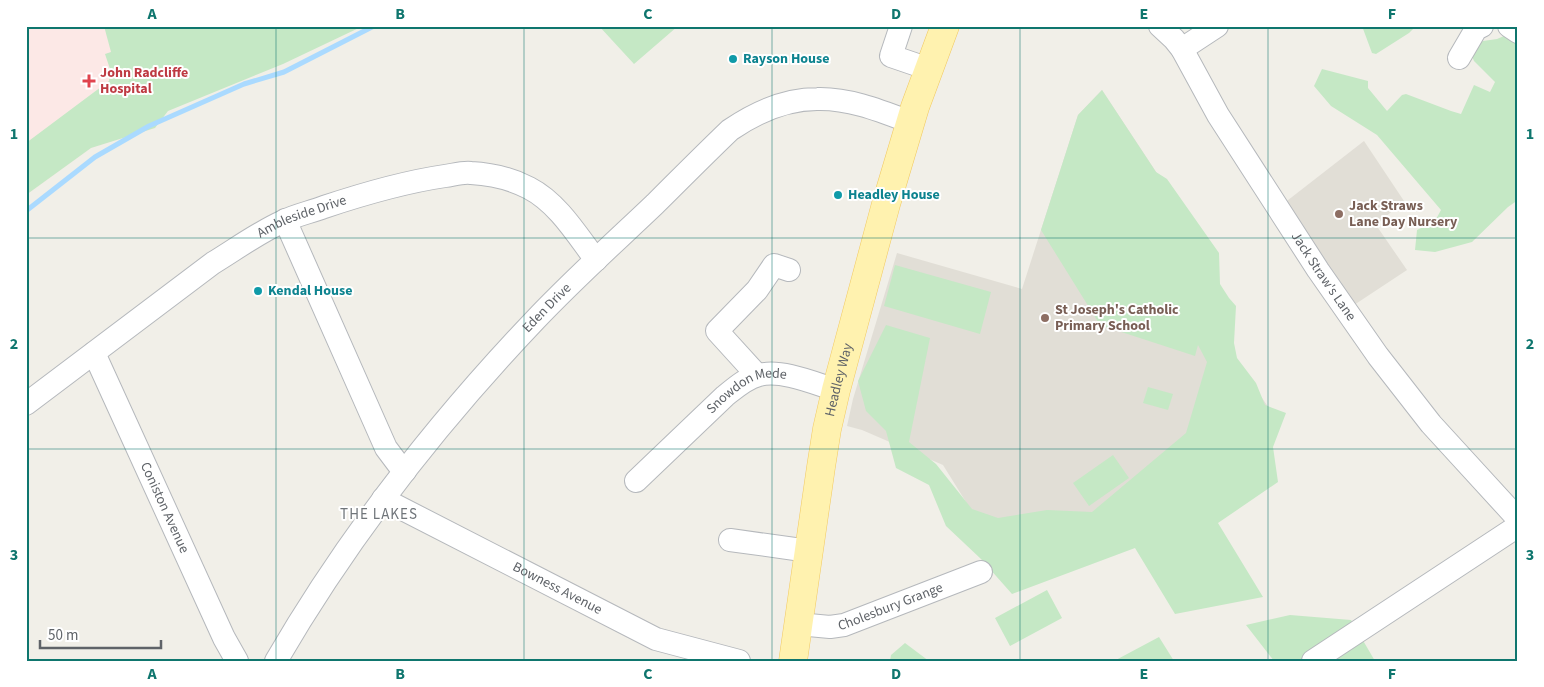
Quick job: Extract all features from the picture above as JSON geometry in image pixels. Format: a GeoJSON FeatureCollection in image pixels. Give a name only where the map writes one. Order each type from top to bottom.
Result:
{"type":"FeatureCollection","features":[{"type":"Feature","properties":{"kind":"main road","name":"Headley Way"},"geometry":{"type":"LineString","coordinates":[[793,661],[827,429],[886,204],[913,114],[925,68],[933,26]]}},
{"type":"Feature","properties":{"kind":"main road","name":"Headley Way"},"geometry":{"type":"LineString","coordinates":[[925,68],[945,26]]}},
{"type":"Feature","properties":{"kind":"street"},"geometry":{"type":"LineString","coordinates":[[901,26],[891,56],[925,68]]}},
{"type":"Feature","properties":{"kind":"street","name":"Jack Straw's Lane"},"geometry":{"type":"LineString","coordinates":[[1160,26],[1182,49],[1218,115],[1318,270],[1378,356],[1431,424],[1518,519]]}},
{"type":"Feature","properties":{"kind":"street"},"geometry":{"type":"LineString","coordinates":[[1182,49],[1217,26]]}},
{"type":"Feature","properties":{"kind":"street"},"geometry":{"type":"LineString","coordinates":[[1509,26],[1518,32]]}},
{"type":"Feature","properties":{"kind":"street"},"geometry":{"type":"LineString","coordinates":[[1459,58],[1476,27]]}},
{"type":"Feature","properties":{"kind":"street","name":"Eden Drive"},"geometry":{"type":"LineString","coordinates":[[276,661],[320,588],[383,499],[480,380],[536,319],[730,130],[749,118],[781,105],[817,99],[859,105],[888,113],[913,114]]}},
{"type":"Feature","properties":{"kind":"street","name":"Ambleside Drive"},"geometry":{"type":"LineString","coordinates":[[26,404],[213,264],[285,220],[394,187],[469,172],[518,183],[530,188],[542,197],[562,216],[596,260]]}},
{"type":"Feature","properties":{"kind":"street"},"geometry":{"type":"LineString","coordinates":[[285,220],[386,448],[405,471]]}},
{"type":"Feature","properties":{"kind":"street"},"geometry":{"type":"LineString","coordinates":[[757,375],[712,326],[757,290],[774,266],[788,270]]}},
{"type":"Feature","properties":{"kind":"street","name":"Coniston Avenue"},"geometry":{"type":"LineString","coordinates":[[94,353],[224,638],[238,661]]}},
{"type":"Feature","properties":{"kind":"street","name":"Snowdon Mede"},"geometry":{"type":"LineString","coordinates":[[636,481],[700,432],[725,396],[757,375],[779,374],[836,390]]}},
{"type":"Feature","properties":{"kind":"street","name":"Bowness Avenue"},"geometry":{"type":"LineString","coordinates":[[383,499],[656,639],[739,661]]}},
{"type":"Feature","properties":{"kind":"street"},"geometry":{"type":"LineString","coordinates":[[1313,661],[1518,526]]}},
{"type":"Feature","properties":{"kind":"street"},"geometry":{"type":"LineString","coordinates":[[730,540],[809,551]]}},
{"type":"Feature","properties":{"kind":"street","name":"Cholesbury Grange"},"geometry":{"type":"LineString","coordinates":[[798,624],[830,627],[844,625],[981,572]]}},
{"type":"Feature","properties":{"kind":"shaded area","name":"John Radcliffe Hospital"},"geometry":{"type":"Polygon","coordinates":[[[26,26],[178,26],[155,128],[91,148],[26,195],[26,26]]]}},
{"type":"Feature","properties":{"kind":"shaded area","name":"St Joseph's Catholic Primary School"},"geometry":{"type":"Polygon","coordinates":[[[1102,90],[1209,252],[1194,279],[1227,347],[1273,414],[1017,584],[943,465],[862,430],[847,426],[853,399],[897,253],[1022,289],[1078,115],[1102,90]]]}},
{"type":"Feature","properties":{"kind":"shaded area","name":"Jack Straws Lane Day Nursery"},"geometry":{"type":"Polygon","coordinates":[[[1364,141],[1404,201],[1376,225],[1407,270],[1354,305],[1283,204],[1364,141]]]}},
{"type":"Feature","properties":{"kind":"green space"},"geometry":{"type":"Polygon","coordinates":[[[104,26],[363,26],[283,64],[168,111],[155,128],[91,148],[26,195],[26,143],[109,81],[110,69],[105,54],[111,52],[104,26]]]}},
{"type":"Feature","properties":{"kind":"green space"},"geometry":{"type":"Polygon","coordinates":[[[599,26],[678,26],[634,64],[599,26]]]}},
{"type":"Feature","properties":{"kind":"green space"},"geometry":{"type":"Polygon","coordinates":[[[1362,26],[1416,26],[1409,33],[1376,54],[1372,53],[1362,26]]]}},
{"type":"Feature","properties":{"kind":"green space"},"geometry":{"type":"Polygon","coordinates":[[[1518,30],[1518,200],[1508,207],[1472,242],[1435,252],[1415,250],[1417,230],[1435,221],[1441,210],[1377,135],[1331,106],[1314,86],[1322,69],[1368,81],[1368,88],[1387,111],[1402,95],[1406,94],[1461,114],[1474,85],[1490,92],[1495,82],[1474,61],[1469,49],[1483,41],[1497,39],[1518,30]]]}},
{"type":"Feature","properties":{"kind":"green space"},"geometry":{"type":"Polygon","coordinates":[[[1102,90],[1156,172],[1167,179],[1219,253],[1220,284],[1236,306],[1234,343],[1237,358],[1256,383],[1265,405],[1286,413],[1273,447],[1278,482],[1218,523],[1263,597],[1175,614],[1135,548],[1012,594],[981,559],[946,526],[929,485],[896,468],[886,431],[866,411],[858,381],[886,325],[930,338],[909,442],[936,464],[972,509],[998,518],[1047,510],[1092,512],[1186,433],[1207,362],[1198,345],[1195,356],[1100,325],[1041,230],[1078,115],[1102,90]]]}},
{"type":"Feature","properties":{"kind":"green space"},"geometry":{"type":"Polygon","coordinates":[[[895,265],[991,292],[980,334],[884,306],[895,265]]]}},
{"type":"Feature","properties":{"kind":"green space"},"geometry":{"type":"Polygon","coordinates":[[[1148,387],[1173,394],[1168,410],[1143,403],[1148,387]]]}},
{"type":"Feature","properties":{"kind":"green space"},"geometry":{"type":"Polygon","coordinates":[[[1113,455],[1129,478],[1089,506],[1073,483],[1113,455]]]}},
{"type":"Feature","properties":{"kind":"green space"},"geometry":{"type":"Polygon","coordinates":[[[1047,590],[1062,618],[1010,646],[995,618],[1047,590]]]}},
{"type":"Feature","properties":{"kind":"green space"},"geometry":{"type":"Polygon","coordinates":[[[1290,615],[1351,620],[1375,661],[1274,661],[1246,625],[1290,615]]]}},
{"type":"Feature","properties":{"kind":"green space"},"geometry":{"type":"Polygon","coordinates":[[[1159,637],[1174,661],[1114,661],[1159,637]]]}},
{"type":"Feature","properties":{"kind":"green space"},"geometry":{"type":"Polygon","coordinates":[[[905,643],[929,661],[890,661],[891,655],[905,643]]]}},
{"type":"Feature","properties":{"kind":"waterway"},"geometry":{"type":"LineString","coordinates":[[26,211],[95,157],[149,126],[244,84],[284,72],[374,26]]}},
{"type":"Feature","properties":{"kind":"place","name":"Rayson House"},"geometry":{"type":"Point","coordinates":[733,59]}},
{"type":"Feature","properties":{"kind":"place","name":"John Radcliffe Hospital"},"geometry":{"type":"Point","coordinates":[89,81]}},
{"type":"Feature","properties":{"kind":"place","name":"Headley House"},"geometry":{"type":"Point","coordinates":[838,195]}},
{"type":"Feature","properties":{"kind":"place","name":"Jack Straws Lane Day Nursery"},"geometry":{"type":"Point","coordinates":[1339,214]}},
{"type":"Feature","properties":{"kind":"place","name":"Kendal House"},"geometry":{"type":"Point","coordinates":[258,291]}},
{"type":"Feature","properties":{"kind":"place","name":"St Joseph's Catholic Primary School"},"geometry":{"type":"Point","coordinates":[1045,318]}},
{"type":"Feature","properties":{"kind":"district","name":"THE LAKES"},"geometry":{"type":"Point","coordinates":[379,514]}}]}
